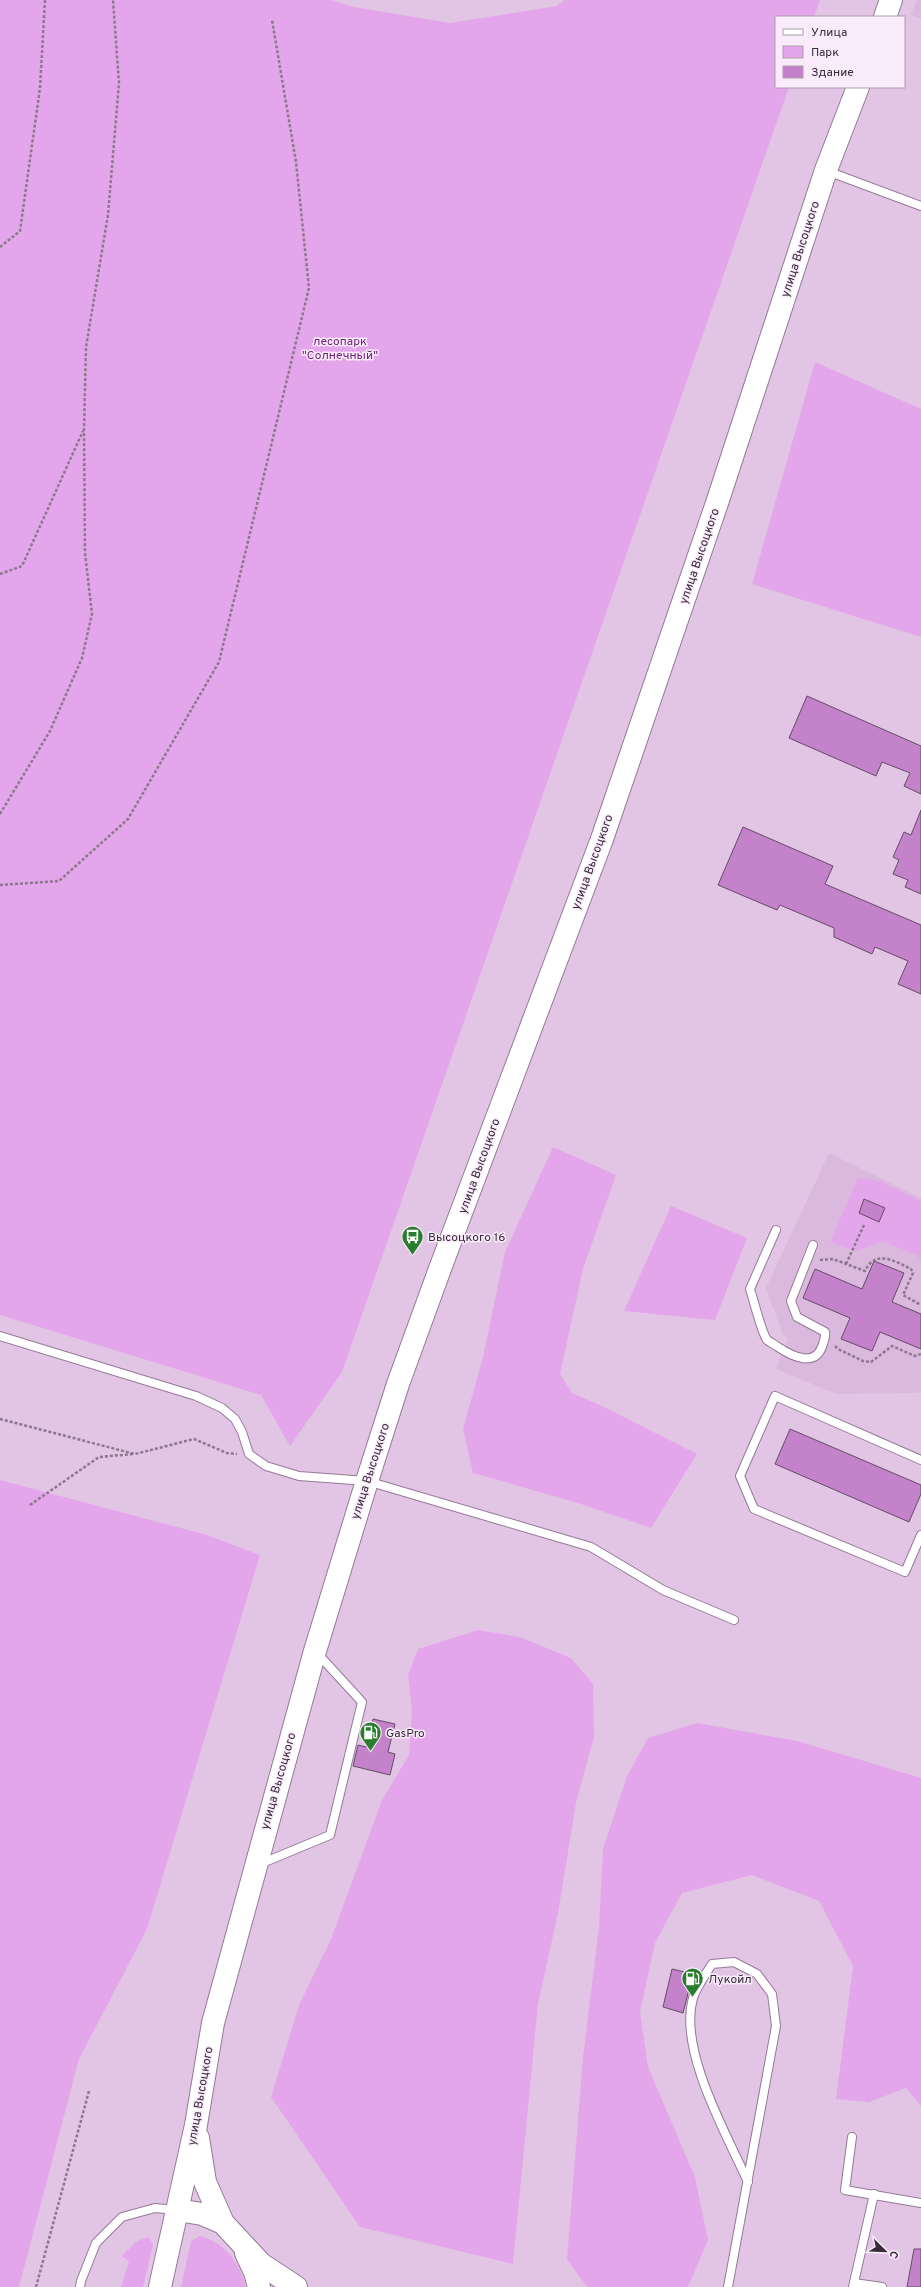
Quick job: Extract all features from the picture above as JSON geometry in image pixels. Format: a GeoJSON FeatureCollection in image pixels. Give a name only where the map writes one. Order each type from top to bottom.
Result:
{"type":"FeatureCollection","features":[{"type":"Feature","properties":{"kind":"main road"},"geometry":{"type":"LineString","coordinates":[[885,16],[891,0]]}},
{"type":"Feature","properties":{"kind":"main road","name":"улица Высоцкого"},"geometry":{"type":"LineString","coordinates":[[160,2287],[196,2125],[213,2023],[254,1866],[315,1651],[367,1481],[398,1384],[433,1288],[602,839],[718,500],[826,170],[858,88]]}},
{"type":"Feature","properties":{"kind":"main road"},"geometry":{"type":"LineString","coordinates":[[196,2125],[205,2182],[223,2223],[243,2247],[261,2264],[296,2287]]}},
{"type":"Feature","properties":{"kind":"main road"},"geometry":{"type":"LineString","coordinates":[[178,2210],[202,2214],[223,2223]]}},
{"type":"Feature","properties":{"kind":"main road"},"geometry":{"type":"LineString","coordinates":[[243,2247],[255,2272],[259,2287]]}},
{"type":"Feature","properties":{"kind":"lane"},"geometry":{"type":"LineString","coordinates":[[826,170],[921,206]]}},
{"type":"Feature","properties":{"kind":"lane"},"geometry":{"type":"LineString","coordinates":[[776,1230],[750,1289],[768,1340],[783,1350],[803,1359],[811,1359],[822,1350],[826,1336],[825,1332],[797,1317],[791,1301],[813,1245]]}},
{"type":"Feature","properties":{"kind":"lane"},"geometry":{"type":"LineString","coordinates":[[0,1336],[196,1396],[222,1408],[236,1419],[249,1454],[266,1466],[299,1476],[367,1481],[591,1547],[663,1590],[734,1620]]}},
{"type":"Feature","properties":{"kind":"lane"},"geometry":{"type":"LineString","coordinates":[[921,1460],[775,1396],[740,1476],[754,1509],[905,1572],[921,1535]]}},
{"type":"Feature","properties":{"kind":"lane"},"geometry":{"type":"LineString","coordinates":[[254,1866],[330,1835],[362,1702],[315,1651]]}},
{"type":"Feature","properties":{"kind":"lane"},"geometry":{"type":"LineString","coordinates":[[728,2287],[748,2182],[776,2026],[772,1994],[756,1974],[734,1962],[712,1964],[693,1998],[690,2035],[703,2080],[748,2182]]}},
{"type":"Feature","properties":{"kind":"lane"},"geometry":{"type":"LineString","coordinates":[[852,2137],[845,2190],[921,2203]]}},
{"type":"Feature","properties":{"kind":"lane"},"geometry":{"type":"LineString","coordinates":[[874,2194],[854,2285],[882,2287]]}},
{"type":"Feature","properties":{"kind":"lane"},"geometry":{"type":"LineString","coordinates":[[80,2287],[96,2243],[122,2217],[155,2208],[178,2210]]}},
{"type":"Feature","properties":{"kind":"path"},"geometry":{"type":"LineString","coordinates":[[0,247],[20,231],[40,88],[45,0]]}},
{"type":"Feature","properties":{"kind":"path"},"geometry":{"type":"LineString","coordinates":[[0,814],[50,731],[82,658],[92,614],[85,552],[84,430],[86,347],[108,215],[119,83],[113,0]]}},
{"type":"Feature","properties":{"kind":"path"},"geometry":{"type":"LineString","coordinates":[[0,885],[59,881],[128,819],[219,662],[309,288],[296,162],[272,20]]}},
{"type":"Feature","properties":{"kind":"path"},"geometry":{"type":"LineString","coordinates":[[0,574],[22,566],[84,430]]}},
{"type":"Feature","properties":{"kind":"path"},"geometry":{"type":"LineString","coordinates":[[846,1264],[864,1225]]}},
{"type":"Feature","properties":{"kind":"path"},"geometry":{"type":"LineString","coordinates":[[818,1262],[823,1259],[833,1259],[865,1271],[868,1264],[876,1257],[883,1257],[911,1269],[913,1273],[903,1296],[921,1305]]}},
{"type":"Feature","properties":{"kind":"path"},"geometry":{"type":"LineString","coordinates":[[834,1343],[838,1349],[864,1361],[871,1362],[892,1346],[915,1356],[921,1354]]}},
{"type":"Feature","properties":{"kind":"path"},"geometry":{"type":"LineString","coordinates":[[0,1420],[135,1454]]}},
{"type":"Feature","properties":{"kind":"path"},"geometry":{"type":"LineString","coordinates":[[30,1505],[99,1456],[135,1454],[194,1439],[227,1453],[249,1454]]}},
{"type":"Feature","properties":{"kind":"path"},"geometry":{"type":"LineString","coordinates":[[36,2287],[89,2091]]}},
{"type":"Feature","properties":{"kind":"shaded area"},"geometry":{"type":"Polygon","coordinates":[[[917,0],[921,0],[921,19],[911,15],[917,0]]]}},
{"type":"Feature","properties":{"kind":"shaded area"},"geometry":{"type":"Polygon","coordinates":[[[829,1153],[921,1198],[921,1393],[836,1394],[776,1369],[788,1338],[783,1335],[766,1288],[829,1153]]]}},
{"type":"Feature","properties":{"kind":"green space","name":"лесопарк \"Солнечный\""},"geometry":{"type":"Polygon","coordinates":[[[0,0],[332,0],[354,7],[450,23],[557,6],[564,0],[820,0],[814,16],[775,16],[775,88],[789,88],[342,1372],[290,1446],[261,1395],[0,1315],[0,0]]]}},
{"type":"Feature","properties":{"kind":"green space"},"geometry":{"type":"Polygon","coordinates":[[[815,362],[921,409],[921,637],[752,584],[815,362]]]}},
{"type":"Feature","properties":{"kind":"green space"},"geometry":{"type":"Polygon","coordinates":[[[553,1147],[616,1175],[583,1269],[560,1374],[572,1393],[602,1406],[697,1454],[651,1528],[581,1504],[473,1473],[463,1429],[483,1357],[505,1252],[553,1147]]]}},
{"type":"Feature","properties":{"kind":"green space"},"geometry":{"type":"Polygon","coordinates":[[[858,1178],[876,1180],[921,1201],[921,1262],[918,1256],[883,1241],[856,1251],[830,1242],[858,1178]]]}},
{"type":"Feature","properties":{"kind":"green space"},"geometry":{"type":"Polygon","coordinates":[[[671,1206],[747,1238],[715,1320],[624,1311],[671,1206]]]}},
{"type":"Feature","properties":{"kind":"green space"},"geometry":{"type":"Polygon","coordinates":[[[0,1480],[207,1535],[260,1555],[147,1929],[79,2059],[19,2287],[0,2287],[0,1480]]]}},
{"type":"Feature","properties":{"kind":"green space"},"geometry":{"type":"Polygon","coordinates":[[[478,1630],[520,1637],[571,1658],[593,1684],[594,1737],[576,1803],[558,1913],[538,2004],[513,2264],[360,2227],[271,2097],[299,2005],[331,1939],[382,1800],[409,1755],[412,1712],[408,1675],[418,1649],[478,1630]]]}},
{"type":"Feature","properties":{"kind":"green space"},"geometry":{"type":"Polygon","coordinates":[[[697,1723],[797,1741],[921,1778],[921,2106],[906,2088],[869,2102],[836,2099],[853,1966],[819,1901],[752,1875],[682,1893],[655,1943],[640,2012],[648,2067],[695,2177],[708,2240],[688,2287],[587,2287],[567,2259],[583,2057],[599,1927],[603,1849],[627,1776],[648,1738],[697,1723]]]}},
{"type":"Feature","properties":{"kind":"green space"},"geometry":{"type":"Polygon","coordinates":[[[200,2236],[217,2243],[224,2248],[240,2270],[246,2287],[181,2287],[191,2241],[200,2236]]]}},
{"type":"Feature","properties":{"kind":"green space"},"geometry":{"type":"Polygon","coordinates":[[[149,2237],[153,2245],[143,2287],[121,2287],[129,2261],[122,2256],[137,2241],[149,2237]]]}},
{"type":"Feature","properties":{"kind":"building"},"geometry":{"type":"Polygon","coordinates":[[[807,696],[921,746],[921,794],[904,786],[910,773],[882,762],[876,776],[789,738],[807,696]]]}},
{"type":"Feature","properties":{"kind":"building"},"geometry":{"type":"Polygon","coordinates":[[[921,810],[921,894],[905,887],[908,880],[893,874],[899,860],[893,857],[904,832],[911,835],[921,810]]]}},
{"type":"Feature","properties":{"kind":"building"},"geometry":{"type":"Polygon","coordinates":[[[743,827],[833,866],[825,884],[921,925],[921,994],[898,984],[908,961],[875,947],[872,954],[834,937],[834,928],[780,905],[777,910],[718,885],[743,827]]]}},
{"type":"Feature","properties":{"kind":"building"},"geometry":{"type":"Polygon","coordinates":[[[864,1199],[885,1208],[879,1222],[859,1213],[864,1199]]]}},
{"type":"Feature","properties":{"kind":"building"},"geometry":{"type":"Polygon","coordinates":[[[874,1261],[904,1273],[892,1302],[921,1314],[921,1349],[880,1332],[872,1351],[841,1339],[850,1318],[803,1298],[815,1269],[862,1289],[874,1261]]]}},
{"type":"Feature","properties":{"kind":"building"},"geometry":{"type":"Polygon","coordinates":[[[790,1429],[921,1485],[921,1494],[909,1522],[775,1464],[790,1429]]]}},
{"type":"Feature","properties":{"kind":"building"},"geometry":{"type":"Polygon","coordinates":[[[373,1719],[395,1724],[388,1752],[395,1754],[390,1775],[353,1766],[358,1745],[366,1747],[373,1719]]]}},
{"type":"Feature","properties":{"kind":"building"},"geometry":{"type":"Polygon","coordinates":[[[672,1969],[693,1974],[683,2013],[663,2007],[672,1969]]]}},
{"type":"Feature","properties":{"kind":"building"},"geometry":{"type":"Polygon","coordinates":[[[914,2249],[921,2249],[921,2287],[907,2287],[914,2249]]]}},
{"type":"Feature","properties":{"kind":"place","name":"Высоцкого 16"},"geometry":{"type":"Point","coordinates":[412,1256]}},
{"type":"Feature","properties":{"kind":"place","name":"GasPro"},"geometry":{"type":"Point","coordinates":[370,1752]}},
{"type":"Feature","properties":{"kind":"place","name":"Лукойл"},"geometry":{"type":"Point","coordinates":[693,1998]}}]}
